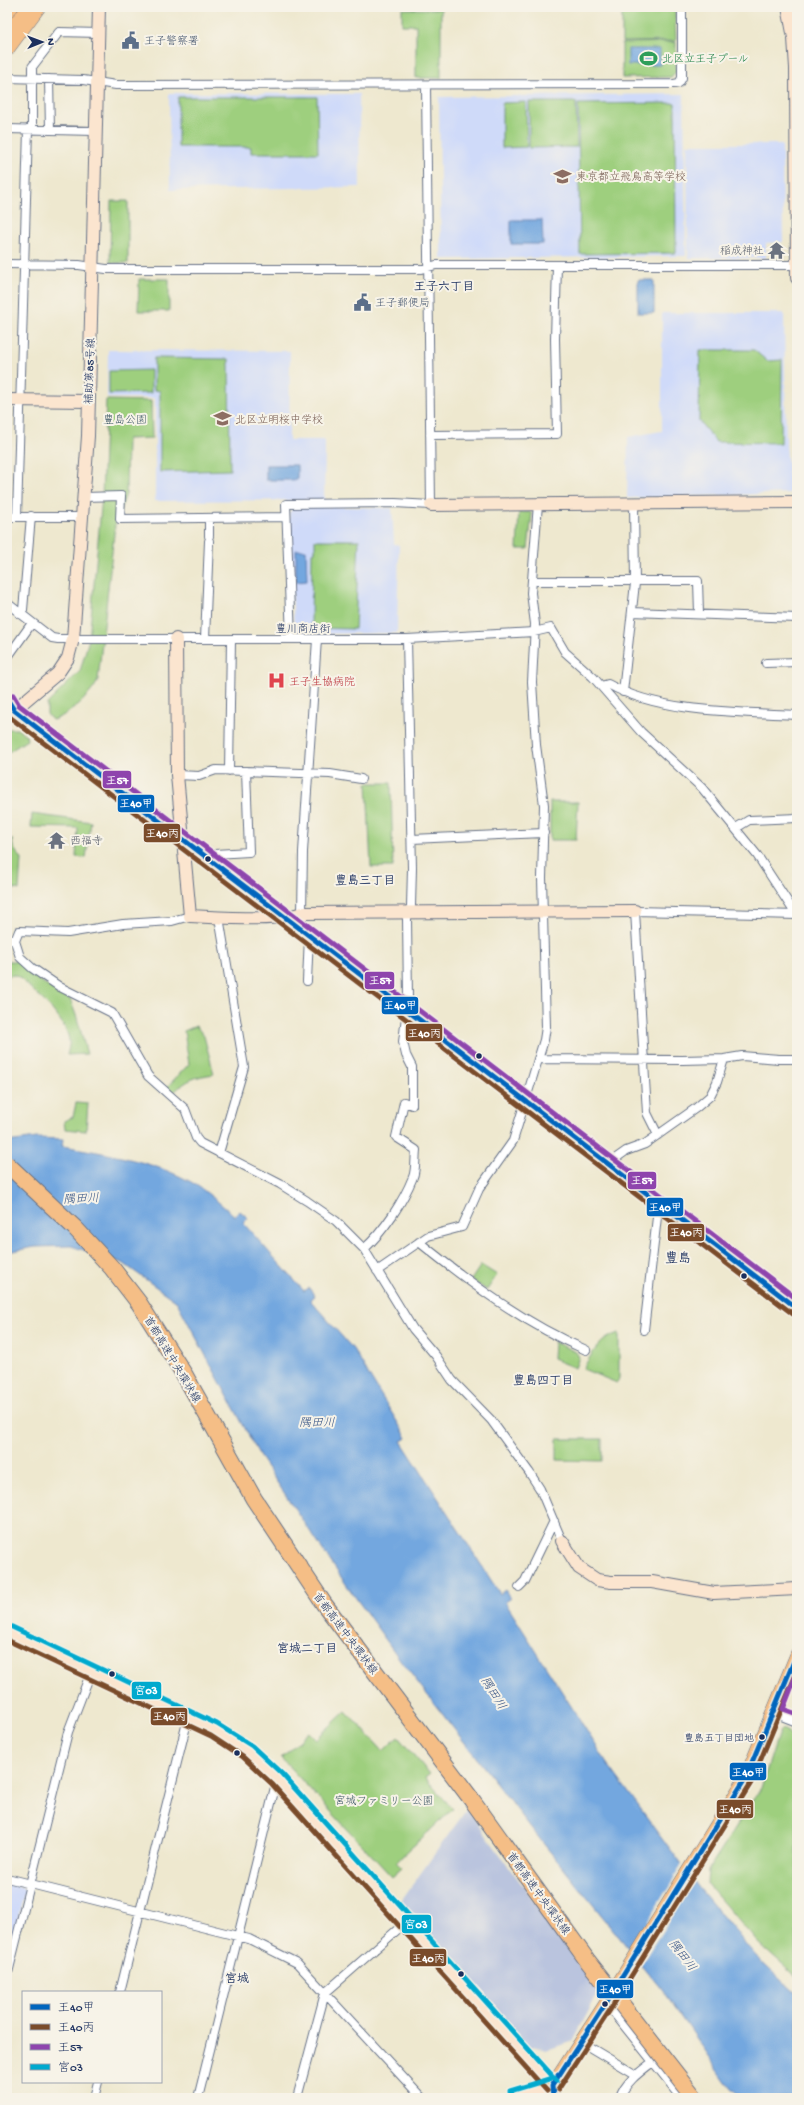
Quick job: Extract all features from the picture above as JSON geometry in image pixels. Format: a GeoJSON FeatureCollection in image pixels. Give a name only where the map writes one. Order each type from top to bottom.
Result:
{"type":"FeatureCollection","features":[{"type":"Feature","properties":{"kind":"highway"},"geometry":{"type":"LineString","coordinates":[[7,34],[14,14],[32,7]]}},
{"type":"Feature","properties":{"kind":"highway","name":"首都高速中央環状線"},"geometry":{"type":"LineString","coordinates":[[7,1164],[75,1228],[112,1268],[139,1302],[184,1374],[254,1499],[324,1604],[472,1800],[587,1960],[695,2098]]}},
{"type":"Feature","properties":{"kind":"highway","name":"首都高速中央環状線"},"geometry":{"type":"LineString","coordinates":[[7,1170],[71,1230],[108,1269],[136,1305],[160,1341],[251,1501],[321,1606],[469,1802],[540,1903],[689,2098]]}},
{"type":"Feature","properties":{"kind":"main road"},"geometry":{"type":"LineString","coordinates":[[7,50],[39,7]]}},
{"type":"Feature","properties":{"kind":"main road"},"geometry":{"type":"LineString","coordinates":[[9,708],[183,838],[282,916],[525,1099],[797,1308]]}},
{"type":"Feature","properties":{"kind":"main road"},"geometry":{"type":"LineString","coordinates":[[553,2092],[581,2042],[745,1779],[774,1713],[797,1654]]}},
{"type":"Feature","properties":{"kind":"street","name":"補助第85号線"},"geometry":{"type":"LineString","coordinates":[[9,708],[58,672],[68,658],[73,639],[84,497],[88,401],[98,7]]}},
{"type":"Feature","properties":{"kind":"street"},"geometry":{"type":"LineString","coordinates":[[7,78],[83,80],[116,85],[426,86],[674,84],[680,82],[682,78],[682,7]]}},
{"type":"Feature","properties":{"kind":"street"},"geometry":{"type":"LineString","coordinates":[[788,7],[795,60],[797,278]]}},
{"type":"Feature","properties":{"kind":"street"},"geometry":{"type":"LineString","coordinates":[[17,516],[24,264],[32,67],[59,32],[98,33]]}},
{"type":"Feature","properties":{"kind":"street"},"geometry":{"type":"LineString","coordinates":[[49,79],[50,130]]}},
{"type":"Feature","properties":{"kind":"street"},"geometry":{"type":"LineString","coordinates":[[426,86],[431,505]]}},
{"type":"Feature","properties":{"kind":"street"},"geometry":{"type":"LineString","coordinates":[[7,129],[95,131]]}},
{"type":"Feature","properties":{"kind":"street"},"geometry":{"type":"LineString","coordinates":[[7,264],[167,270],[421,269],[429,267],[557,265],[797,265]]}},
{"type":"Feature","properties":{"kind":"street"},"geometry":{"type":"LineString","coordinates":[[430,435],[557,434],[555,339],[557,265]]}},
{"type":"Feature","properties":{"kind":"street"},"geometry":{"type":"LineString","coordinates":[[7,400],[88,401]]}},
{"type":"Feature","properties":{"kind":"street"},"geometry":{"type":"LineString","coordinates":[[84,497],[121,496],[120,519],[283,517],[286,515]]}},
{"type":"Feature","properties":{"kind":"street"},"geometry":{"type":"LineString","coordinates":[[291,639],[286,504],[395,503],[431,505],[797,502]]}},
{"type":"Feature","properties":{"kind":"street"},"geometry":{"type":"LineString","coordinates":[[623,692],[635,582],[634,503]]}},
{"type":"Feature","properties":{"kind":"street"},"geometry":{"type":"LineString","coordinates":[[377,1271],[433,1234],[462,1227],[480,1188],[513,1141],[544,1040],[546,1004],[543,911],[544,805],[536,745],[532,682],[534,632],[531,601],[538,504]]}},
{"type":"Feature","properties":{"kind":"street"},"geometry":{"type":"LineString","coordinates":[[20,614],[23,610],[31,516]]}},
{"type":"Feature","properties":{"kind":"street"},"geometry":{"type":"LineString","coordinates":[[7,517],[82,517]]}},
{"type":"Feature","properties":{"kind":"street"},"geometry":{"type":"LineString","coordinates":[[205,639],[209,518]]}},
{"type":"Feature","properties":{"kind":"street"},"geometry":{"type":"LineString","coordinates":[[532,581],[698,581],[699,613]]}},
{"type":"Feature","properties":{"kind":"street","name":"豊川商店街"},"geometry":{"type":"LineString","coordinates":[[7,604],[52,638],[73,639],[407,639],[534,632],[551,628],[565,652],[601,686]]}},
{"type":"Feature","properties":{"kind":"street"},"geometry":{"type":"LineString","coordinates":[[632,612],[699,613],[714,616],[797,618]]}},
{"type":"Feature","properties":{"kind":"street"},"geometry":{"type":"LineString","coordinates":[[7,658],[10,648],[32,623]]}},
{"type":"Feature","properties":{"kind":"street"},"geometry":{"type":"LineString","coordinates":[[176,639],[177,775],[190,916]]}},
{"type":"Feature","properties":{"kind":"street"},"geometry":{"type":"LineString","coordinates":[[302,912],[303,852],[317,639]]}},
{"type":"Feature","properties":{"kind":"street"},"geometry":{"type":"LineString","coordinates":[[364,1249],[378,1237],[414,1176],[416,1150],[396,1137],[404,1102],[412,1105],[412,1067],[406,1055],[404,1042],[408,999],[408,918],[412,839],[407,639]]}},
{"type":"Feature","properties":{"kind":"street"},"geometry":{"type":"LineString","coordinates":[[229,771],[231,640]]}},
{"type":"Feature","properties":{"kind":"street"},"geometry":{"type":"LineString","coordinates":[[766,663],[797,662]]}},
{"type":"Feature","properties":{"kind":"street"},"geometry":{"type":"LineString","coordinates":[[797,715],[685,707],[644,699],[623,692],[608,684],[601,686],[641,732],[702,788],[757,855],[792,911],[797,915]]}},
{"type":"Feature","properties":{"kind":"street"},"geometry":{"type":"LineString","coordinates":[[177,775],[199,776],[216,770],[309,773],[361,779]]}},
{"type":"Feature","properties":{"kind":"street"},"geometry":{"type":"LineString","coordinates":[[209,858],[215,854],[249,852],[246,771]]}},
{"type":"Feature","properties":{"kind":"street"},"geometry":{"type":"LineString","coordinates":[[736,828],[749,820],[797,818]]}},
{"type":"Feature","properties":{"kind":"street"},"geometry":{"type":"LineString","coordinates":[[412,839],[544,834]]}},
{"type":"Feature","properties":{"kind":"street"},"geometry":{"type":"LineString","coordinates":[[797,915],[635,911],[302,912],[295,915],[282,916],[190,916],[172,921],[123,924],[68,933],[19,931],[11,940],[20,956],[32,968],[60,987],[112,1013],[148,1076],[185,1109],[198,1141],[276,1182],[307,1201],[336,1221],[364,1249],[413,1330],[436,1356],[452,1380],[491,1420],[529,1472],[540,1489],[562,1541],[579,1568],[597,1580],[612,1582],[652,1582],[714,1593],[797,1589]]}},
{"type":"Feature","properties":{"kind":"street"},"geometry":{"type":"LineString","coordinates":[[635,911],[647,1113],[658,1136]]}},
{"type":"Feature","properties":{"kind":"street"},"geometry":{"type":"LineString","coordinates":[[219,917],[244,1067],[219,1153]]}},
{"type":"Feature","properties":{"kind":"street"},"geometry":{"type":"LineString","coordinates":[[307,981],[309,936]]}},
{"type":"Feature","properties":{"kind":"street"},"geometry":{"type":"LineString","coordinates":[[538,1059],[724,1059],[742,1056],[779,1059],[797,1058]]}},
{"type":"Feature","properties":{"kind":"street"},"geometry":{"type":"LineString","coordinates":[[609,1163],[626,1151],[645,1144],[658,1136],[710,1096],[717,1082],[724,1059]]}},
{"type":"Feature","properties":{"kind":"street"},"geometry":{"type":"LineString","coordinates":[[644,1330],[657,1217],[662,1204]]}},
{"type":"Feature","properties":{"kind":"street"},"geometry":{"type":"LineString","coordinates":[[419,1242],[466,1280],[523,1318],[553,1336],[586,1350]]}},
{"type":"Feature","properties":{"kind":"street"},"geometry":{"type":"LineString","coordinates":[[519,1587],[525,1581],[554,1521]]}},
{"type":"Feature","properties":{"kind":"street"},"geometry":{"type":"LineString","coordinates":[[7,1632],[188,1718],[237,1744],[264,1766],[405,1923],[553,2092]]}},
{"type":"Feature","properties":{"kind":"street"},"geometry":{"type":"LineString","coordinates":[[7,1977],[68,1732],[91,1672]]}},
{"type":"Feature","properties":{"kind":"street"},"geometry":{"type":"LineString","coordinates":[[774,1713],[797,1722]]}},
{"type":"Feature","properties":{"kind":"street"},"geometry":{"type":"LineString","coordinates":[[120,1991],[188,1718]]}},
{"type":"Feature","properties":{"kind":"street"},"geometry":{"type":"LineString","coordinates":[[198,2098],[277,1779]]}},
{"type":"Feature","properties":{"kind":"street"},"geometry":{"type":"LineString","coordinates":[[7,1878],[249,1939],[297,1963],[422,2098]]}},
{"type":"Feature","properties":{"kind":"street"},"geometry":{"type":"LineString","coordinates":[[297,2098],[325,1993],[405,1923]]}},
{"type":"Feature","properties":{"kind":"street"},"geometry":{"type":"LineString","coordinates":[[606,2003],[654,2061],[682,2098]]}},
{"type":"Feature","properties":{"kind":"street"},"geometry":{"type":"LineString","coordinates":[[581,2042],[636,2074]]}},
{"type":"Feature","properties":{"kind":"street"},"geometry":{"type":"LineString","coordinates":[[620,2098],[636,2074],[654,2061]]}},
{"type":"Feature","properties":{"kind":"street"},"geometry":{"type":"LineString","coordinates":[[94,2098],[98,2083]]}},
{"type":"Feature","properties":{"kind":"street"},"geometry":{"type":"LineString","coordinates":[[512,2098],[553,2092]]}},
{"type":"Feature","properties":{"kind":"street"},"geometry":{"type":"LineString","coordinates":[[7,2097],[12,2098]]}},
{"type":"Feature","properties":{"kind":"shaded area"},"geometry":{"type":"Polygon","coordinates":[[[169,93],[359,94],[360,187],[170,190],[169,93]]]}},
{"type":"Feature","properties":{"kind":"shaded area","name":"東京都立飛鳥高等学校"},"geometry":{"type":"Polygon","coordinates":[[[684,94],[686,256],[441,259],[439,97],[684,94]]]}},
{"type":"Feature","properties":{"kind":"shaded area"},"geometry":{"type":"Polygon","coordinates":[[[687,144],[782,144],[783,242],[766,243],[766,258],[688,258],[687,144]]]}},
{"type":"Feature","properties":{"kind":"shaded area"},"geometry":{"type":"Polygon","coordinates":[[[662,313],[784,313],[786,444],[790,493],[627,498],[628,437],[662,431],[662,313]]]}},
{"type":"Feature","properties":{"kind":"shaded area","name":"北区立明桜中学校"},"geometry":{"type":"Polygon","coordinates":[[[108,350],[290,351],[289,440],[325,440],[324,500],[155,501],[155,398],[107,398],[108,350]]]}},
{"type":"Feature","properties":{"kind":"shaded area"},"geometry":{"type":"Polygon","coordinates":[[[295,506],[392,508],[394,544],[399,545],[397,633],[295,634],[289,513],[295,506]]]}},
{"type":"Feature","properties":{"kind":"shaded area"},"geometry":{"type":"Polygon","coordinates":[[[467,1809],[599,1991],[573,2041],[547,2050],[533,2046],[529,2050],[400,1902],[467,1809]]]}},
{"type":"Feature","properties":{"kind":"shaded area"},"geometry":{"type":"Polygon","coordinates":[[[7,1884],[22,1887],[25,1890],[7,1961],[7,1884]]]}},
{"type":"Feature","properties":{"kind":"green space"},"geometry":{"type":"Polygon","coordinates":[[[670,8],[675,12],[676,41],[622,42],[622,9],[670,8]]]}},
{"type":"Feature","properties":{"kind":"green space"},"geometry":{"type":"Polygon","coordinates":[[[402,9],[441,9],[441,78],[416,78],[416,25],[402,25],[402,9]]]}},
{"type":"Feature","properties":{"kind":"green space","name":"北区立王子プール"},"geometry":{"type":"Polygon","coordinates":[[[676,42],[676,72],[671,77],[622,78],[622,43],[676,42]]]}},
{"type":"Feature","properties":{"kind":"green space"},"geometry":{"type":"Polygon","coordinates":[[[178,97],[317,97],[318,153],[251,153],[251,147],[178,147],[178,97]]]}},
{"type":"Feature","properties":{"kind":"green space"},"geometry":{"type":"Polygon","coordinates":[[[526,102],[527,147],[502,148],[502,103],[526,102]]]}},
{"type":"Feature","properties":{"kind":"green space"},"geometry":{"type":"Polygon","coordinates":[[[529,102],[576,102],[577,147],[529,148],[529,102]]]}},
{"type":"Feature","properties":{"kind":"green space"},"geometry":{"type":"Polygon","coordinates":[[[675,103],[676,253],[580,254],[578,104],[675,103]]]}},
{"type":"Feature","properties":{"kind":"green space"},"geometry":{"type":"Polygon","coordinates":[[[111,201],[128,201],[128,263],[110,263],[111,201]]]}},
{"type":"Feature","properties":{"kind":"green space"},"geometry":{"type":"Polygon","coordinates":[[[139,279],[169,279],[169,311],[138,311],[139,279]]]}},
{"type":"Feature","properties":{"kind":"green space"},"geometry":{"type":"Polygon","coordinates":[[[700,350],[754,350],[767,361],[782,360],[781,443],[716,442],[699,421],[700,350]]]}},
{"type":"Feature","properties":{"kind":"green space"},"geometry":{"type":"Polygon","coordinates":[[[154,358],[229,359],[230,470],[160,472],[160,391],[154,390],[154,358]]]}},
{"type":"Feature","properties":{"kind":"green space"},"geometry":{"type":"Polygon","coordinates":[[[151,370],[151,393],[109,394],[109,371],[151,370]]]}},
{"type":"Feature","properties":{"kind":"green space","name":"豊島公園"},"geometry":{"type":"Polygon","coordinates":[[[106,400],[151,401],[152,438],[127,439],[126,494],[115,525],[98,680],[91,692],[79,704],[72,710],[52,720],[47,714],[47,704],[80,671],[89,639],[102,497],[106,400]]]}},
{"type":"Feature","properties":{"kind":"green space"},"geometry":{"type":"Polygon","coordinates":[[[519,512],[530,512],[532,514],[528,549],[517,549],[519,512]]]}},
{"type":"Feature","properties":{"kind":"green space"},"geometry":{"type":"Polygon","coordinates":[[[315,540],[359,540],[355,629],[311,628],[312,553],[315,552],[315,540]]]}},
{"type":"Feature","properties":{"kind":"green space"},"geometry":{"type":"Polygon","coordinates":[[[9,729],[17,729],[26,735],[27,740],[7,753],[7,731],[9,729]]]}},
{"type":"Feature","properties":{"kind":"green space"},"geometry":{"type":"Polygon","coordinates":[[[367,783],[391,783],[393,867],[371,867],[367,783]]]}},
{"type":"Feature","properties":{"kind":"green space"},"geometry":{"type":"Polygon","coordinates":[[[550,802],[578,802],[576,840],[550,840],[550,802]]]}},
{"type":"Feature","properties":{"kind":"green space"},"geometry":{"type":"Polygon","coordinates":[[[32,814],[91,822],[86,858],[76,857],[78,828],[31,827],[32,814]]]}},
{"type":"Feature","properties":{"kind":"green space"},"geometry":{"type":"Polygon","coordinates":[[[7,839],[12,839],[13,847],[21,859],[19,890],[7,887],[7,839]]]}},
{"type":"Feature","properties":{"kind":"green space"},"geometry":{"type":"Polygon","coordinates":[[[7,961],[17,961],[40,981],[70,999],[87,1054],[67,1055],[69,1040],[62,1023],[56,1014],[19,977],[15,975],[7,976],[7,961]]]}},
{"type":"Feature","properties":{"kind":"green space"},"geometry":{"type":"Polygon","coordinates":[[[196,1026],[204,1036],[214,1074],[192,1079],[173,1093],[167,1087],[189,1064],[184,1031],[196,1026]]]}},
{"type":"Feature","properties":{"kind":"green space"},"geometry":{"type":"Polygon","coordinates":[[[76,1103],[88,1104],[86,1131],[65,1129],[64,1121],[73,1117],[76,1103]]]}},
{"type":"Feature","properties":{"kind":"green space"},"geometry":{"type":"Polygon","coordinates":[[[481,1265],[497,1275],[487,1290],[471,1280],[481,1265]]]}},
{"type":"Feature","properties":{"kind":"green space"},"geometry":{"type":"Polygon","coordinates":[[[619,1333],[619,1378],[617,1383],[583,1369],[593,1352],[602,1342],[612,1335],[619,1333]]]}},
{"type":"Feature","properties":{"kind":"green space"},"geometry":{"type":"Polygon","coordinates":[[[554,1342],[576,1352],[579,1357],[575,1368],[553,1359],[554,1342]]]}},
{"type":"Feature","properties":{"kind":"green space"},"geometry":{"type":"Polygon","coordinates":[[[557,1439],[602,1439],[602,1461],[557,1460],[557,1439]]]}},
{"type":"Feature","properties":{"kind":"green space","name":"宮城ファミリー公園"},"geometry":{"type":"Polygon","coordinates":[[[346,1711],[383,1751],[398,1737],[430,1774],[425,1778],[453,1809],[396,1862],[402,1868],[392,1877],[281,1758],[309,1732],[316,1739],[346,1711]]]}},
{"type":"Feature","properties":{"kind":"green space"},"geometry":{"type":"Polygon","coordinates":[[[782,1729],[788,1732],[797,1746],[797,1978],[758,1943],[707,1884],[708,1870],[761,1788],[779,1732],[782,1729]]]}},
{"type":"Feature","properties":{"kind":"water"},"geometry":{"type":"Polygon","coordinates":[[[628,49],[660,49],[660,65],[628,65],[628,49]]]}},
{"type":"Feature","properties":{"kind":"water"},"geometry":{"type":"Polygon","coordinates":[[[511,220],[542,220],[543,244],[511,244],[511,220]]]}},
{"type":"Feature","properties":{"kind":"water"},"geometry":{"type":"Polygon","coordinates":[[[638,280],[654,280],[654,313],[638,313],[638,280]]]}},
{"type":"Feature","properties":{"kind":"water"},"geometry":{"type":"Polygon","coordinates":[[[266,465],[297,465],[297,480],[266,480],[266,465]]]}},
{"type":"Feature","properties":{"kind":"water"},"geometry":{"type":"Polygon","coordinates":[[[296,550],[306,550],[307,581],[296,582],[296,550]]]}},
{"type":"Feature","properties":{"kind":"water","name":"隅田川"},"geometry":{"type":"Polygon","coordinates":[[[37,1138],[63,1139],[62,1146],[112,1155],[145,1163],[161,1168],[191,1182],[235,1216],[240,1211],[248,1218],[243,1223],[304,1291],[309,1288],[315,1296],[310,1300],[353,1349],[407,1438],[401,1441],[500,1594],[505,1590],[510,1598],[505,1602],[609,1766],[699,1888],[755,1955],[797,1994],[797,2098],[741,2098],[731,2089],[662,1990],[543,1843],[401,1661],[343,1580],[262,1460],[177,1302],[123,1263],[71,1246],[35,1247],[7,1252],[7,1142],[37,1138]]]}},
{"type":"Feature","properties":{"kind":"pier"},"geometry":{"type":"Polygon","coordinates":[[[683,1863],[695,1880],[640,1966],[629,1952],[683,1863]]]}},
{"type":"Feature","properties":{"kind":"transit line","name":"王57"},"geometry":{"type":"LineString","coordinates":[[13,695],[19,705],[797,1299]]}},
{"type":"Feature","properties":{"kind":"transit line","name":"王40甲"},"geometry":{"type":"LineString","coordinates":[[7,699],[14,710],[36,727],[797,1308]]}},
{"type":"Feature","properties":{"kind":"transit line","name":"王40丙"},"geometry":{"type":"LineString","coordinates":[[7,715],[793,1314]]}},
{"type":"Feature","properties":{"kind":"transit line","name":"宮03"},"geometry":{"type":"LineString","coordinates":[[10,1626],[217,1724],[252,1746],[282,1774],[557,2081]]}},
{"type":"Feature","properties":{"kind":"transit line","name":"王40丙"},"geometry":{"type":"LineString","coordinates":[[7,1640],[211,1736],[243,1757],[272,1784],[547,2091]]}},
{"type":"Feature","properties":{"kind":"transit line","name":"王40甲"},"geometry":{"type":"LineString","coordinates":[[553,2098],[552,2086],[606,2003],[745,1779],[797,1654]]}},
{"type":"Feature","properties":{"kind":"transit line","name":"王40丙"},"geometry":{"type":"LineString","coordinates":[[558,2090],[612,2007],[751,1783],[797,1672]]}},
{"type":"Feature","properties":{"kind":"transit line","name":"王57"},"geometry":{"type":"LineString","coordinates":[[797,1673],[783,1709],[797,1714]]}},
{"type":"Feature","properties":{"kind":"transit line","name":"宮03"},"geometry":{"type":"LineString","coordinates":[[510,2091],[550,2079]]}},
{"type":"Feature","properties":{"kind":"place","name":"王子警察署"},"geometry":{"type":"Point","coordinates":[131,40]}},
{"type":"Feature","properties":{"kind":"place","name":"北区立王子プール"},"geometry":{"type":"Point","coordinates":[649,58]}},
{"type":"Feature","properties":{"kind":"place","name":"東京都立飛鳥高等学校"},"geometry":{"type":"Point","coordinates":[563,176]}},
{"type":"Feature","properties":{"kind":"place","name":"稲成神社"},"geometry":{"type":"Point","coordinates":[777,250]}},
{"type":"Feature","properties":{"kind":"place","name":"王子郵便局"},"geometry":{"type":"Point","coordinates":[362,302]}},
{"type":"Feature","properties":{"kind":"place","name":"北区立明桜中学校"},"geometry":{"type":"Point","coordinates":[222,419]}},
{"type":"Feature","properties":{"kind":"place","name":"王子生協病院"},"geometry":{"type":"Point","coordinates":[276,681]}},
{"type":"Feature","properties":{"kind":"place","name":"西福寺"},"geometry":{"type":"Point","coordinates":[57,840]}},
{"type":"Feature","properties":{"kind":"place","name":"豊島五丁目団地"},"geometry":{"type":"Point","coordinates":[762,1737]}},
{"type":"Feature","properties":{"kind":"district","name":"王子六丁目"},"geometry":{"type":"Point","coordinates":[444,286]}},
{"type":"Feature","properties":{"kind":"district","name":"豊島三丁目"},"geometry":{"type":"Point","coordinates":[365,880]}},
{"type":"Feature","properties":{"kind":"district","name":"豊島"},"geometry":{"type":"Point","coordinates":[678,1257]}},
{"type":"Feature","properties":{"kind":"district","name":"豊島四丁目"},"geometry":{"type":"Point","coordinates":[543,1380]}},
{"type":"Feature","properties":{"kind":"district","name":"宮城二丁目"},"geometry":{"type":"Point","coordinates":[307,1648]}},
{"type":"Feature","properties":{"kind":"district","name":"宮城"},"geometry":{"type":"Point","coordinates":[237,1978]}}]}
